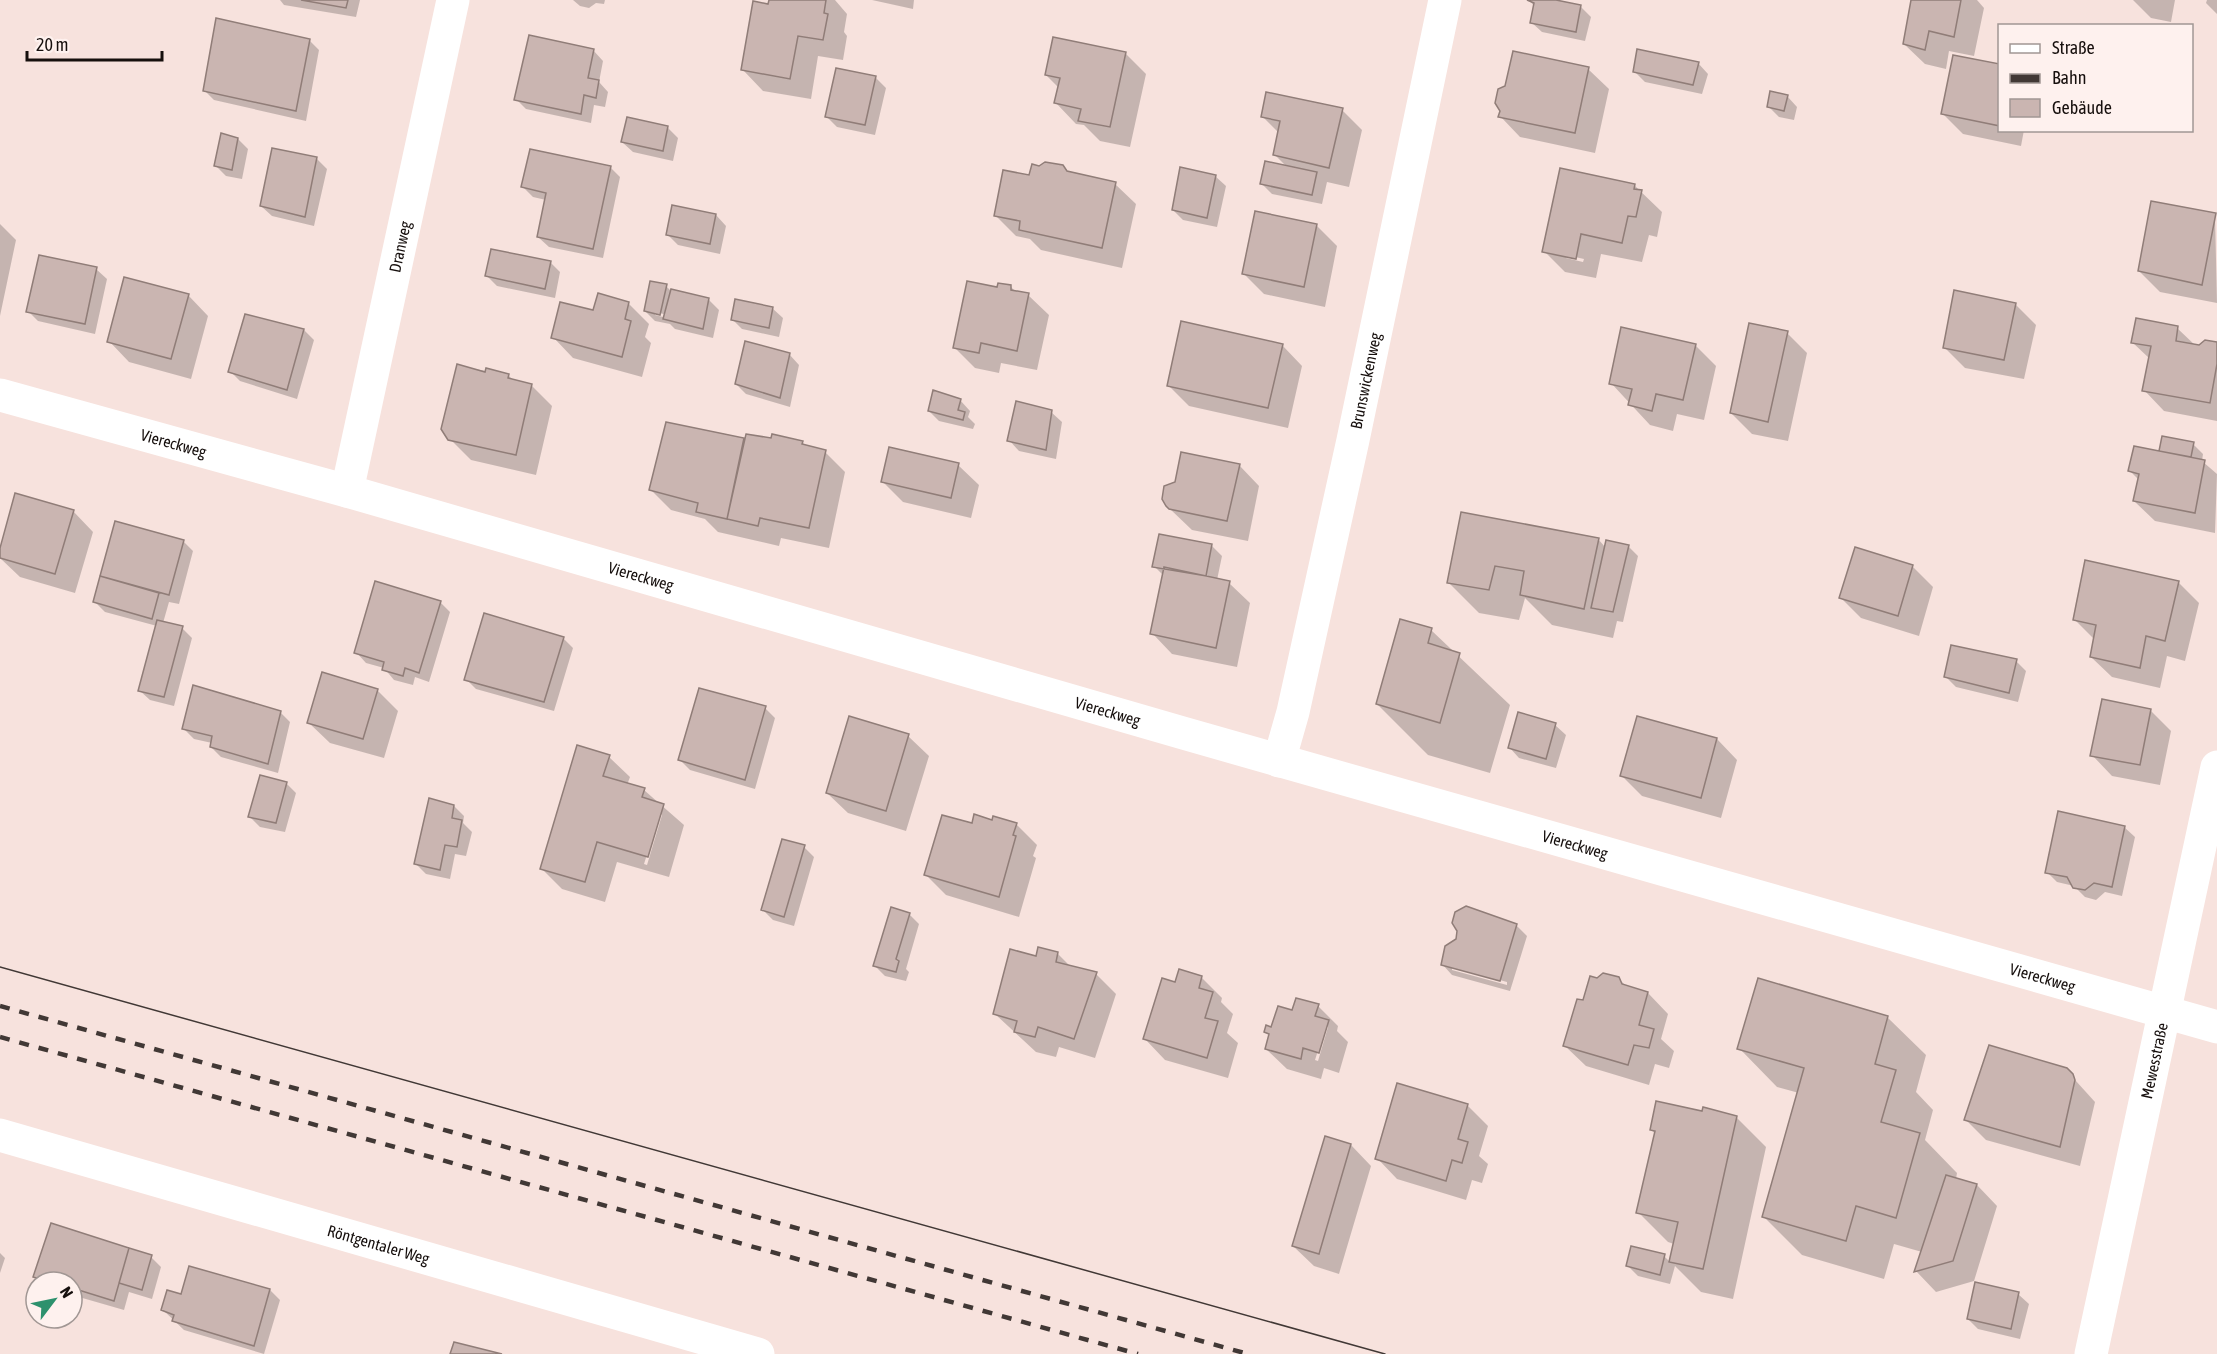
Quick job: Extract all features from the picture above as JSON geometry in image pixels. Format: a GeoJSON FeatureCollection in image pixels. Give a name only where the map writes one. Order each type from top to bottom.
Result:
{"type":"FeatureCollection","features":[{"type":"Feature","properties":{"kind":"street","name":"Dranweg"},"geometry":{"type":"LineString","coordinates":[[347,491],[453,0]]}},
{"type":"Feature","properties":{"kind":"street","name":"Brunswickenweg"},"geometry":{"type":"LineString","coordinates":[[1279,761],[1293,712],[1348,462],[1445,0]]}},
{"type":"Feature","properties":{"kind":"street","name":"Viereckweg"},"geometry":{"type":"LineString","coordinates":[[0,395],[347,491],[1279,761],[2217,1027]]}},
{"type":"Feature","properties":{"kind":"street","name":"Mewesstraße"},"geometry":{"type":"LineString","coordinates":[[2091,1354],[2217,766]]}},
{"type":"Feature","properties":{"kind":"street","name":"Röntgentaler Weg"},"geometry":{"type":"LineString","coordinates":[[0,1135],[758,1354]]}},
{"type":"Feature","properties":{"kind":"building"},"geometry":{"type":"Polygon","coordinates":[[[301,0],[348,0],[346,8],[301,0]]]}},
{"type":"Feature","properties":{"kind":"building"},"geometry":{"type":"Polygon","coordinates":[[[769,0],[826,0],[824,13],[828,14],[823,40],[798,36],[790,79],[741,70],[753,1],[768,4],[769,0]]]}},
{"type":"Feature","properties":{"kind":"building"},"geometry":{"type":"Polygon","coordinates":[[[1527,0],[1556,0],[1581,5],[1576,32],[1530,23],[1534,3],[1527,0]]]}},
{"type":"Feature","properties":{"kind":"building"},"geometry":{"type":"Polygon","coordinates":[[[1911,0],[1961,0],[1954,37],[1929,31],[1925,50],[1903,44],[1911,0]]]}},
{"type":"Feature","properties":{"kind":"building"},"geometry":{"type":"Polygon","coordinates":[[[216,18],[310,39],[296,111],[203,91],[216,18]]]}},
{"type":"Feature","properties":{"kind":"building"},"geometry":{"type":"Polygon","coordinates":[[[529,35],[594,49],[588,78],[599,80],[596,98],[584,95],[581,114],[514,100],[529,35]]]}},
{"type":"Feature","properties":{"kind":"building"},"geometry":{"type":"Polygon","coordinates":[[[1053,37],[1126,52],[1110,127],[1078,121],[1081,109],[1054,103],[1060,78],[1045,75],[1053,37]]]}},
{"type":"Feature","properties":{"kind":"building"},"geometry":{"type":"Polygon","coordinates":[[[1637,49],[1699,62],[1693,85],[1633,72],[1637,49]]]}},
{"type":"Feature","properties":{"kind":"building"},"geometry":{"type":"Polygon","coordinates":[[[1513,51],[1589,67],[1575,133],[1498,117],[1500,111],[1495,103],[1498,89],[1505,86],[1513,51]]]}},
{"type":"Feature","properties":{"kind":"building"},"geometry":{"type":"Polygon","coordinates":[[[1953,55],[1998,64],[1998,126],[1941,114],[1953,55]]]}},
{"type":"Feature","properties":{"kind":"building"},"geometry":{"type":"Polygon","coordinates":[[[836,68],[876,76],[865,125],[825,117],[836,68]]]}},
{"type":"Feature","properties":{"kind":"building"},"geometry":{"type":"Polygon","coordinates":[[[1770,91],[1788,95],[1784,111],[1767,107],[1770,91]]]}},
{"type":"Feature","properties":{"kind":"building"},"geometry":{"type":"Polygon","coordinates":[[[1266,92],[1343,108],[1329,168],[1273,155],[1280,121],[1261,117],[1266,92]]]}},
{"type":"Feature","properties":{"kind":"building"},"geometry":{"type":"Polygon","coordinates":[[[627,117],[668,126],[663,151],[621,142],[627,117]]]}},
{"type":"Feature","properties":{"kind":"building"},"geometry":{"type":"Polygon","coordinates":[[[221,133],[238,138],[232,170],[214,166],[221,133]]]}},
{"type":"Feature","properties":{"kind":"building"},"geometry":{"type":"Polygon","coordinates":[[[272,148],[317,157],[305,217],[260,206],[272,148]]]}},
{"type":"Feature","properties":{"kind":"building"},"geometry":{"type":"Polygon","coordinates":[[[530,149],[611,166],[593,249],[537,237],[546,193],[521,187],[530,149]]]}},
{"type":"Feature","properties":{"kind":"building"},"geometry":{"type":"Polygon","coordinates":[[[1265,161],[1317,172],[1312,195],[1260,184],[1265,161]]]}},
{"type":"Feature","properties":{"kind":"building"},"geometry":{"type":"Polygon","coordinates":[[[1045,162],[1063,165],[1067,171],[1116,182],[1102,248],[1019,230],[1020,221],[994,216],[1003,170],[1029,175],[1032,164],[1039,166],[1045,162]]]}},
{"type":"Feature","properties":{"kind":"building"},"geometry":{"type":"Polygon","coordinates":[[[1180,167],[1216,175],[1207,218],[1172,210],[1180,167]]]}},
{"type":"Feature","properties":{"kind":"building"},"geometry":{"type":"Polygon","coordinates":[[[1560,168],[1635,184],[1634,189],[1642,190],[1636,217],[1628,216],[1622,243],[1581,234],[1576,259],[1542,252],[1560,168]]]}},
{"type":"Feature","properties":{"kind":"building"},"geometry":{"type":"Polygon","coordinates":[[[2151,201],[2216,213],[2202,285],[2138,271],[2151,201]]]}},
{"type":"Feature","properties":{"kind":"building"},"geometry":{"type":"Polygon","coordinates":[[[672,205],[716,214],[710,244],[666,235],[672,205]]]}},
{"type":"Feature","properties":{"kind":"building"},"geometry":{"type":"Polygon","coordinates":[[[1255,211],[1317,224],[1304,287],[1242,274],[1255,211]]]}},
{"type":"Feature","properties":{"kind":"building"},"geometry":{"type":"Polygon","coordinates":[[[491,249],[551,261],[545,289],[485,276],[491,249]]]}},
{"type":"Feature","properties":{"kind":"building"},"geometry":{"type":"Polygon","coordinates":[[[39,255],[97,267],[85,324],[26,312],[39,255]]]}},
{"type":"Feature","properties":{"kind":"building"},"geometry":{"type":"Polygon","coordinates":[[[124,277],[189,294],[171,359],[107,342],[124,277]]]}},
{"type":"Feature","properties":{"kind":"building"},"geometry":{"type":"Polygon","coordinates":[[[650,281],[667,284],[660,315],[644,311],[650,281]]]}},
{"type":"Feature","properties":{"kind":"building"},"geometry":{"type":"Polygon","coordinates":[[[967,281],[997,287],[998,283],[1011,285],[1011,290],[1029,293],[1017,351],[981,343],[979,353],[953,348],[967,281]]]}},
{"type":"Feature","properties":{"kind":"building"},"geometry":{"type":"Polygon","coordinates":[[[671,289],[709,298],[703,329],[663,319],[671,289]]]}},
{"type":"Feature","properties":{"kind":"building"},"geometry":{"type":"Polygon","coordinates":[[[1954,290],[2016,303],[2004,360],[1943,348],[1954,290]]]}},
{"type":"Feature","properties":{"kind":"building"},"geometry":{"type":"Polygon","coordinates":[[[598,293],[629,302],[625,319],[631,321],[622,357],[551,338],[560,302],[593,310],[598,293]]]}},
{"type":"Feature","properties":{"kind":"building"},"geometry":{"type":"Polygon","coordinates":[[[735,299],[773,307],[769,328],[731,320],[735,299]]]}},
{"type":"Feature","properties":{"kind":"building"},"geometry":{"type":"Polygon","coordinates":[[[245,314],[304,329],[287,390],[228,372],[245,314]]]}},
{"type":"Feature","properties":{"kind":"building"},"geometry":{"type":"Polygon","coordinates":[[[2136,318],[2178,326],[2176,341],[2199,345],[2205,340],[2217,342],[2217,364],[2210,403],[2142,391],[2151,346],[2131,343],[2136,318]]]}},
{"type":"Feature","properties":{"kind":"building"},"geometry":{"type":"Polygon","coordinates":[[[1181,321],[1283,344],[1268,408],[1167,386],[1181,321]]]}},
{"type":"Feature","properties":{"kind":"building"},"geometry":{"type":"Polygon","coordinates":[[[1749,323],[1788,331],[1768,422],[1730,413],[1749,323]]]}},
{"type":"Feature","properties":{"kind":"building"},"geometry":{"type":"Polygon","coordinates":[[[1621,327],[1696,344],[1683,400],[1656,394],[1652,411],[1628,405],[1632,389],[1609,384],[1621,327]]]}},
{"type":"Feature","properties":{"kind":"building"},"geometry":{"type":"Polygon","coordinates":[[[745,341],[790,353],[780,398],[735,384],[745,341]]]}},
{"type":"Feature","properties":{"kind":"building"},"geometry":{"type":"Polygon","coordinates":[[[457,364],[485,372],[486,368],[509,374],[508,378],[532,384],[516,455],[448,440],[441,429],[457,364]]]}},
{"type":"Feature","properties":{"kind":"building"},"geometry":{"type":"Polygon","coordinates":[[[933,390],[961,399],[958,410],[965,412],[963,420],[928,411],[933,390]]]}},
{"type":"Feature","properties":{"kind":"building"},"geometry":{"type":"Polygon","coordinates":[[[1016,401],[1052,410],[1046,450],[1007,441],[1016,401]]]}},
{"type":"Feature","properties":{"kind":"building"},"geometry":{"type":"Polygon","coordinates":[[[666,422],[744,438],[727,519],[696,512],[698,503],[649,490],[666,422]]]}},
{"type":"Feature","properties":{"kind":"building"},"geometry":{"type":"Polygon","coordinates":[[[746,434],[771,438],[772,434],[803,441],[802,444],[826,450],[809,528],[760,518],[758,526],[727,519],[746,434]]]}},
{"type":"Feature","properties":{"kind":"building"},"geometry":{"type":"Polygon","coordinates":[[[2162,436],[2194,442],[2191,457],[2159,451],[2162,436]]]}},
{"type":"Feature","properties":{"kind":"building"},"geometry":{"type":"Polygon","coordinates":[[[2134,446],[2205,460],[2195,513],[2133,501],[2139,474],[2128,471],[2134,446]]]}},
{"type":"Feature","properties":{"kind":"building"},"geometry":{"type":"Polygon","coordinates":[[[889,447],[959,463],[951,498],[881,482],[889,447]]]}},
{"type":"Feature","properties":{"kind":"building"},"geometry":{"type":"Polygon","coordinates":[[[1181,452],[1240,464],[1227,521],[1169,509],[1166,506],[1162,499],[1164,486],[1175,482],[1181,452]]]}},
{"type":"Feature","properties":{"kind":"building"},"geometry":{"type":"Polygon","coordinates":[[[15,493],[74,510],[55,574],[0,558],[0,548],[15,493]]]}},
{"type":"Feature","properties":{"kind":"building"},"geometry":{"type":"Polygon","coordinates":[[[1461,512],[1599,538],[1584,609],[1520,595],[1524,571],[1495,566],[1489,590],[1447,583],[1461,512]]]}},
{"type":"Feature","properties":{"kind":"building"},"geometry":{"type":"Polygon","coordinates":[[[115,521],[184,540],[169,595],[100,576],[115,521]]]}},
{"type":"Feature","properties":{"kind":"building"},"geometry":{"type":"Polygon","coordinates":[[[1159,534],[1212,544],[1206,576],[1152,567],[1159,534]]]}},
{"type":"Feature","properties":{"kind":"building"},"geometry":{"type":"Polygon","coordinates":[[[1606,540],[1629,545],[1613,612],[1591,608],[1606,540]]]}},
{"type":"Feature","properties":{"kind":"building"},"geometry":{"type":"Polygon","coordinates":[[[1855,547],[1913,565],[1898,616],[1839,598],[1855,547]]]}},
{"type":"Feature","properties":{"kind":"building"},"geometry":{"type":"Polygon","coordinates":[[[2085,560],[2179,581],[2165,641],[2146,636],[2140,668],[2090,657],[2096,625],[2073,620],[2085,560]]]}},
{"type":"Feature","properties":{"kind":"building"},"geometry":{"type":"Polygon","coordinates":[[[1164,567],[1230,581],[1216,648],[1150,634],[1164,567]]]}},
{"type":"Feature","properties":{"kind":"building"},"geometry":{"type":"Polygon","coordinates":[[[100,576],[159,593],[152,619],[93,602],[100,576]]]}},
{"type":"Feature","properties":{"kind":"building"},"geometry":{"type":"Polygon","coordinates":[[[375,581],[441,601],[419,673],[405,668],[403,676],[382,670],[384,662],[354,653],[375,581]]]}},
{"type":"Feature","properties":{"kind":"building"},"geometry":{"type":"Polygon","coordinates":[[[484,613],[564,637],[544,702],[464,680],[484,613]]]}},
{"type":"Feature","properties":{"kind":"building"},"geometry":{"type":"Polygon","coordinates":[[[1400,619],[1432,628],[1428,643],[1460,653],[1440,723],[1376,704],[1400,619]]]}},
{"type":"Feature","properties":{"kind":"building"},"geometry":{"type":"Polygon","coordinates":[[[157,620],[183,626],[164,697],[138,691],[157,620]]]}},
{"type":"Feature","properties":{"kind":"building"},"geometry":{"type":"Polygon","coordinates":[[[1951,645],[2017,659],[2009,693],[1944,677],[1951,645]]]}},
{"type":"Feature","properties":{"kind":"building"},"geometry":{"type":"Polygon","coordinates":[[[322,672],[378,689],[363,739],[307,723],[322,672]]]}},
{"type":"Feature","properties":{"kind":"building"},"geometry":{"type":"Polygon","coordinates":[[[193,685],[281,711],[268,764],[210,747],[212,736],[182,729],[193,685]]]}},
{"type":"Feature","properties":{"kind":"building"},"geometry":{"type":"Polygon","coordinates":[[[699,688],[766,706],[745,780],[678,760],[699,688]]]}},
{"type":"Feature","properties":{"kind":"building"},"geometry":{"type":"Polygon","coordinates":[[[2102,699],[2151,709],[2140,765],[2090,756],[2102,699]]]}},
{"type":"Feature","properties":{"kind":"building"},"geometry":{"type":"Polygon","coordinates":[[[1518,712],[1556,723],[1546,759],[1508,748],[1518,712]]]}},
{"type":"Feature","properties":{"kind":"building"},"geometry":{"type":"Polygon","coordinates":[[[849,716],[909,734],[886,811],[826,793],[849,716]]]}},
{"type":"Feature","properties":{"kind":"building"},"geometry":{"type":"Polygon","coordinates":[[[1637,716],[1717,738],[1701,798],[1620,776],[1637,716]]]}},
{"type":"Feature","properties":{"kind":"building"},"geometry":{"type":"Polygon","coordinates":[[[577,745],[610,755],[603,776],[645,788],[642,797],[664,804],[648,857],[597,842],[585,882],[540,869],[577,745]]]}},
{"type":"Feature","properties":{"kind":"building"},"geometry":{"type":"Polygon","coordinates":[[[260,775],[287,782],[276,823],[248,817],[260,775]]]}},
{"type":"Feature","properties":{"kind":"building"},"geometry":{"type":"Polygon","coordinates":[[[429,798],[454,805],[452,818],[462,820],[457,847],[445,845],[440,870],[414,864],[429,798]]]}},
{"type":"Feature","properties":{"kind":"building"},"geometry":{"type":"Polygon","coordinates":[[[2058,811],[2125,826],[2112,887],[2094,883],[2085,890],[2073,888],[2067,877],[2045,873],[2058,811]]]}},
{"type":"Feature","properties":{"kind":"building"},"geometry":{"type":"Polygon","coordinates":[[[974,814],[992,820],[993,816],[1017,823],[1013,835],[1016,836],[999,897],[924,875],[942,815],[972,823],[974,814]]]}},
{"type":"Feature","properties":{"kind":"building"},"geometry":{"type":"Polygon","coordinates":[[[782,839],[805,845],[784,917],[761,910],[782,839]]]}},
{"type":"Feature","properties":{"kind":"building"},"geometry":{"type":"Polygon","coordinates":[[[1466,906],[1517,924],[1500,981],[1441,965],[1445,946],[1456,939],[1457,931],[1452,923],[1455,912],[1466,906]]]}},
{"type":"Feature","properties":{"kind":"building"},"geometry":{"type":"Polygon","coordinates":[[[891,907],[910,913],[896,959],[899,961],[896,972],[873,966],[891,907]]]}},
{"type":"Feature","properties":{"kind":"building"},"geometry":{"type":"Polygon","coordinates":[[[1038,947],[1058,952],[1056,962],[1097,972],[1074,1039],[1038,1027],[1035,1037],[1014,1032],[1017,1021],[993,1014],[1010,949],[1036,956],[1038,947]]]}},
{"type":"Feature","properties":{"kind":"building"},"geometry":{"type":"Polygon","coordinates":[[[1179,969],[1202,976],[1199,988],[1213,992],[1205,1018],[1218,1021],[1207,1058],[1143,1039],[1162,978],[1175,982],[1179,969]]]}},
{"type":"Feature","properties":{"kind":"building"},"geometry":{"type":"Polygon","coordinates":[[[1603,973],[1619,977],[1622,984],[1648,992],[1639,1025],[1654,1029],[1649,1048],[1634,1045],[1628,1065],[1563,1046],[1577,999],[1583,1000],[1590,976],[1597,978],[1603,973]]]}},
{"type":"Feature","properties":{"kind":"building"},"geometry":{"type":"Polygon","coordinates":[[[1758,978],[1888,1016],[1875,1064],[1896,1070],[1881,1122],[1920,1133],[1896,1218],[1856,1206],[1846,1241],[1762,1217],[1804,1068],[1737,1049],[1758,978]]]}},
{"type":"Feature","properties":{"kind":"building"},"geometry":{"type":"Polygon","coordinates":[[[1296,998],[1319,1004],[1315,1016],[1329,1020],[1319,1053],[1303,1048],[1301,1059],[1265,1049],[1269,1034],[1264,1032],[1266,1025],[1271,1027],[1278,1006],[1292,1010],[1296,998]]]}},
{"type":"Feature","properties":{"kind":"building"},"geometry":{"type":"Polygon","coordinates":[[[1989,1045],[2067,1068],[2073,1074],[2075,1080],[2060,1147],[1964,1120],[1989,1045]]]}},
{"type":"Feature","properties":{"kind":"building"},"geometry":{"type":"Polygon","coordinates":[[[1397,1083],[1468,1104],[1458,1139],[1468,1142],[1462,1163],[1452,1160],[1446,1181],[1375,1159],[1397,1083]]]}},
{"type":"Feature","properties":{"kind":"building"},"geometry":{"type":"Polygon","coordinates":[[[1656,1101],[1702,1111],[1703,1107],[1737,1116],[1703,1269],[1669,1262],[1678,1222],[1636,1213],[1655,1131],[1650,1130],[1656,1101]]]}},
{"type":"Feature","properties":{"kind":"building"},"geometry":{"type":"Polygon","coordinates":[[[1325,1136],[1351,1144],[1319,1254],[1292,1246],[1325,1136]]]}},
{"type":"Feature","properties":{"kind":"building"},"geometry":{"type":"Polygon","coordinates":[[[1946,1175],[1977,1184],[1953,1261],[1914,1272],[1946,1175]]]}},
{"type":"Feature","properties":{"kind":"building"},"geometry":{"type":"Polygon","coordinates":[[[51,1223],[129,1248],[114,1301],[84,1292],[84,1270],[35,1270],[51,1223]]]}},
{"type":"Feature","properties":{"kind":"building"},"geometry":{"type":"Polygon","coordinates":[[[1631,1246],[1665,1254],[1660,1275],[1626,1266],[1631,1246]]]}},
{"type":"Feature","properties":{"kind":"building"},"geometry":{"type":"Polygon","coordinates":[[[129,1248],[152,1255],[142,1290],[119,1283],[129,1248]]]}},
{"type":"Feature","properties":{"kind":"building"},"geometry":{"type":"Polygon","coordinates":[[[189,1266],[270,1289],[254,1346],[172,1321],[174,1315],[161,1310],[167,1290],[181,1294],[189,1266]]]}},
{"type":"Feature","properties":{"kind":"building"},"geometry":{"type":"Polygon","coordinates":[[[1975,1282],[2019,1292],[2011,1329],[1967,1319],[1975,1282]]]}},
{"type":"Feature","properties":{"kind":"building"},"geometry":{"type":"Polygon","coordinates":[[[454,1342],[502,1354],[450,1354],[454,1342]]]}},
{"type":"Feature","properties":{"kind":"tram line"},"geometry":{"type":"LineString","coordinates":[[0,967],[1385,1354]]}},
{"type":"Feature","properties":{"kind":"railway"},"geometry":{"type":"LineString","coordinates":[[0,1006],[1248,1354]]}},
{"type":"Feature","properties":{"kind":"railway"},"geometry":{"type":"LineString","coordinates":[[0,1037],[1138,1354]]}}]}
